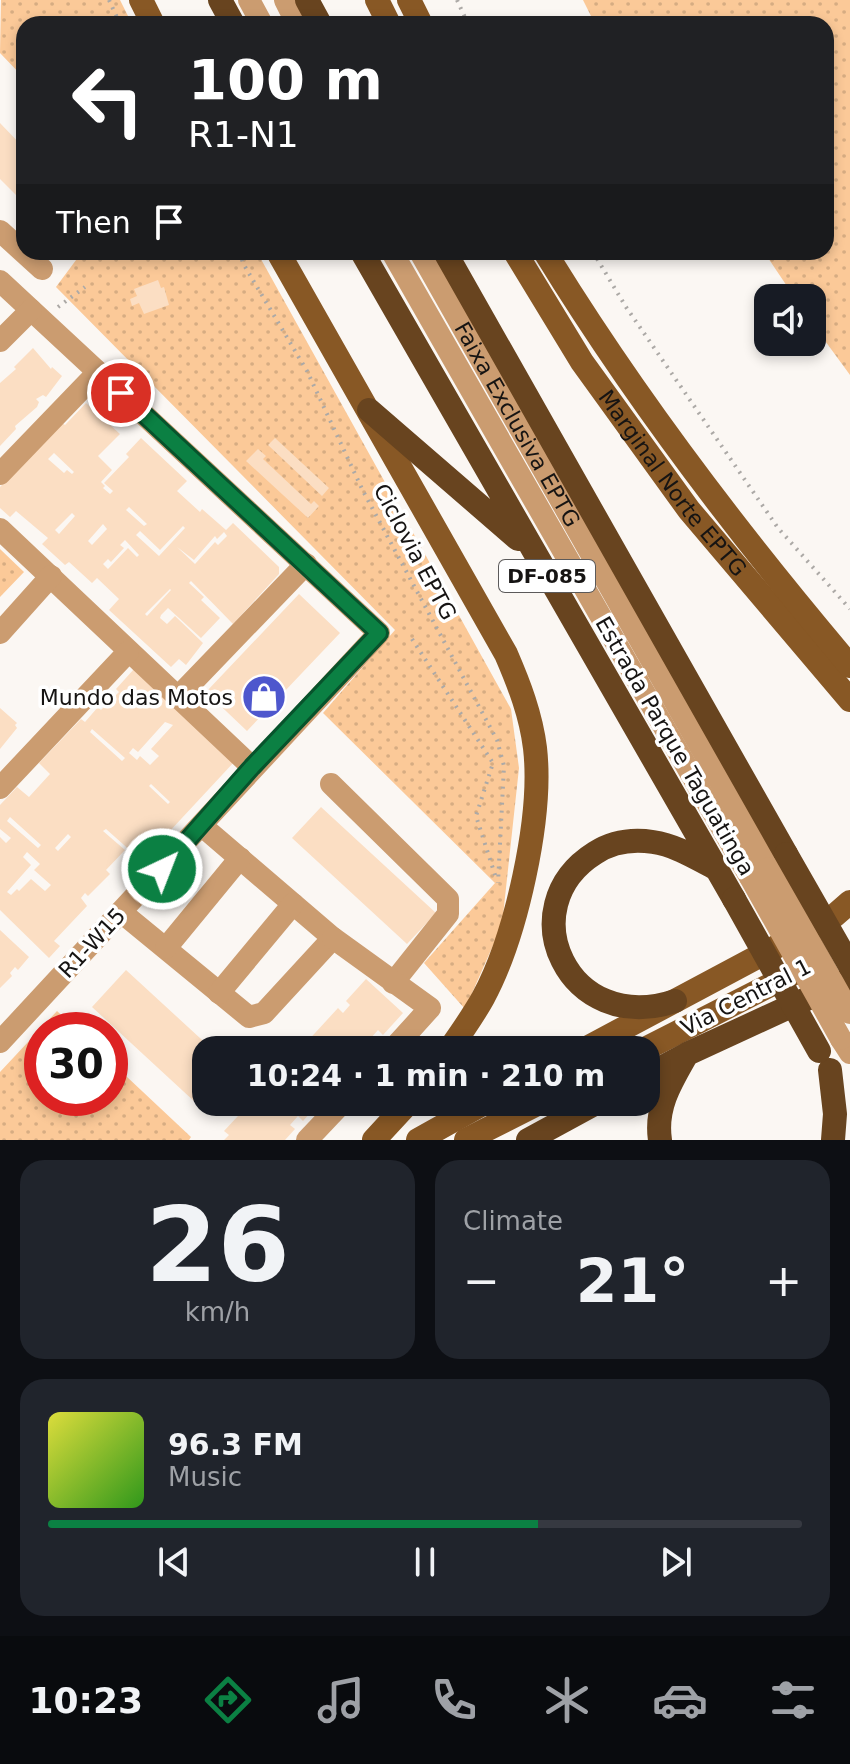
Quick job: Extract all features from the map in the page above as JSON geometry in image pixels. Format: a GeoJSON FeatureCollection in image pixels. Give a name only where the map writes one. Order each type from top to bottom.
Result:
{"type":"FeatureCollection","features":[{"type":"Feature","properties":{"kind":"highway","name":"Estrada Parque Taguatinga"},"geometry":{"type":"LineString","coordinates":[[367,260],[824,1060],[850,1097]]}},
{"type":"Feature","properties":{"kind":"highway","name":"Estrada Parque Taguatinga"},"geometry":{"type":"LineString","coordinates":[[449,260],[768,866],[850,966]]}},
{"type":"Feature","properties":{"kind":"highway"},"geometry":{"type":"LineString","coordinates":[[369,410],[534,553]]}},
{"type":"Feature","properties":{"kind":"highway"},"geometry":{"type":"LineString","coordinates":[[675,1001],[648,1008],[620,1007],[586,991],[573,977],[556,943],[556,906],[572,872],[585,859],[619,842],[656,842],[715,868]]}},
{"type":"Feature","properties":{"kind":"highway"},"geometry":{"type":"LineString","coordinates":[[660,1068],[850,979]]}},
{"type":"Feature","properties":{"kind":"highway"},"geometry":{"type":"LineString","coordinates":[[660,1140],[657,1122],[661,1105],[687,1054]]}},
{"type":"Feature","properties":{"kind":"highway"},"geometry":{"type":"LineString","coordinates":[[824,1060],[835,1114],[833,1140]]}},
{"type":"Feature","properties":{"kind":"highway"},"geometry":{"type":"LineString","coordinates":[[528,1140],[572,1116]]}},
{"type":"Feature","properties":{"kind":"main road"},"geometry":{"type":"LineString","coordinates":[[283,260],[506,654],[520,685],[535,746],[536,813],[516,908],[484,997],[458,1036]]}},
{"type":"Feature","properties":{"kind":"main road","name":"Marginal Norte EPTG"},"geometry":{"type":"LineString","coordinates":[[520,260],[582,362],[689,510],[850,700]]}},
{"type":"Feature","properties":{"kind":"main road","name":"Marginal Norte EPTG"},"geometry":{"type":"LineString","coordinates":[[550,260],[622,374],[673,445],[729,519],[850,666]]}},
{"type":"Feature","properties":{"kind":"main road"},"geometry":{"type":"LineString","coordinates":[[609,1036],[834,916],[850,902]]}},
{"type":"Feature","properties":{"kind":"main road","name":"Via Central 1"},"geometry":{"type":"LineString","coordinates":[[660,1041],[850,945]]}},
{"type":"Feature","properties":{"kind":"main road"},"geometry":{"type":"LineString","coordinates":[[374,1140],[396,1116]]}},
{"type":"Feature","properties":{"kind":"main road"},"geometry":{"type":"LineString","coordinates":[[418,1140],[461,1116]]}},
{"type":"Feature","properties":{"kind":"main road"},"geometry":{"type":"LineString","coordinates":[[466,1140],[513,1116]]}},
{"type":"Feature","properties":{"kind":"street"},"geometry":{"type":"LineString","coordinates":[[0,231],[16,245]]}},
{"type":"Feature","properties":{"kind":"street"},"geometry":{"type":"LineString","coordinates":[[32,260],[42,269]]}},
{"type":"Feature","properties":{"kind":"street","name":"Faixa Exclusiva EPTG"},"geometry":{"type":"LineString","coordinates":[[397,260],[768,866]]}},
{"type":"Feature","properties":{"kind":"street","name":"Faixa Exclusiva EPTG"},"geometry":{"type":"LineString","coordinates":[[425,260],[850,1013]]}},
{"type":"Feature","properties":{"kind":"street"},"geometry":{"type":"LineString","coordinates":[[0,281],[306,564],[178,697]]}},
{"type":"Feature","properties":{"kind":"street"},"geometry":{"type":"LineString","coordinates":[[0,341],[34,314]]}},
{"type":"Feature","properties":{"kind":"street"},"geometry":{"type":"LineString","coordinates":[[0,474],[98,372]]}},
{"type":"Feature","properties":{"kind":"street"},"geometry":{"type":"LineString","coordinates":[[0,529],[252,767]]}},
{"type":"Feature","properties":{"kind":"street","name":"R1-W15"},"geometry":{"type":"LineString","coordinates":[[0,1042],[379,633],[306,564]]}},
{"type":"Feature","properties":{"kind":"street"},"geometry":{"type":"LineString","coordinates":[[0,633],[51,576]]}},
{"type":"Feature","properties":{"kind":"street"},"geometry":{"type":"LineString","coordinates":[[0,788],[128,652]]}},
{"type":"Feature","properties":{"kind":"street"},"geometry":{"type":"LineString","coordinates":[[331,784],[448,899],[448,914],[393,983]]}},
{"type":"Feature","properties":{"kind":"street"},"geometry":{"type":"LineString","coordinates":[[202,826],[333,938],[430,1008],[405,1036]]}},
{"type":"Feature","properties":{"kind":"street"},"geometry":{"type":"LineString","coordinates":[[166,948],[240,858]]}},
{"type":"Feature","properties":{"kind":"street"},"geometry":{"type":"LineString","coordinates":[[768,866],[846,1046]]}},
{"type":"Feature","properties":{"kind":"street"},"geometry":{"type":"LineString","coordinates":[[219,993],[293,904]]}},
{"type":"Feature","properties":{"kind":"street"},"geometry":{"type":"LineString","coordinates":[[121,912],[249,1017],[264,1013],[333,938]]}},
{"type":"Feature","properties":{"kind":"street"},"geometry":{"type":"LineString","coordinates":[[307,1140],[330,1116]]}},
{"type":"Feature","properties":{"kind":"path","name":"Ciclovia EPTG"},"geometry":{"type":"LineString","coordinates":[[242,260],[307,371],[363,491],[497,740],[504,766],[498,883],[476,816],[493,763],[412,639]]}},
{"type":"Feature","properties":{"kind":"path"},"geometry":{"type":"LineString","coordinates":[[598,260],[626,307],[778,528],[850,609]]}},
{"type":"Feature","properties":{"kind":"path"},"geometry":{"type":"LineString","coordinates":[[34,314],[65,304],[85,287]]}},
{"type":"Feature","properties":{"kind":"shaded area"},"geometry":{"type":"Polygon","coordinates":[[[1,0],[120,0],[128,16],[16,16],[16,70],[0,53],[1,0]]]}},
{"type":"Feature","properties":{"kind":"shaded area"},"geometry":{"type":"Polygon","coordinates":[[[583,0],[850,0],[850,375],[826,342],[826,284],[786,284],[769,260],[834,260],[834,16],[591,16],[583,0]]]}},
{"type":"Feature","properties":{"kind":"shaded area"},"geometry":{"type":"Polygon","coordinates":[[[76,260],[261,260],[511,709],[519,768],[502,925],[465,1009],[424,963],[495,883],[323,713],[395,630],[56,287],[76,260]]]}},
{"type":"Feature","properties":{"kind":"shaded area"},"geometry":{"type":"Polygon","coordinates":[[[0,549],[24,572],[0,597],[0,549]]]}},
{"type":"Feature","properties":{"kind":"shaded area"},"geometry":{"type":"Polygon","coordinates":[[[24,1046],[24,1116],[128,1116],[128,1078],[191,1137],[189,1140],[0,1140],[0,1072],[24,1046]]]}},
{"type":"Feature","properties":{"kind":"building"},"geometry":{"type":"Polygon","coordinates":[[[0,123],[16,140],[16,195],[0,179],[0,123]]]}},
{"type":"Feature","properties":{"kind":"building"},"geometry":{"type":"Polygon","coordinates":[[[158,280],[161,288],[164,287],[169,305],[144,314],[139,303],[132,306],[130,299],[137,296],[134,289],[158,280]]]}},
{"type":"Feature","properties":{"kind":"building"},"geometry":{"type":"Polygon","coordinates":[[[33,348],[51,369],[62,376],[46,397],[43,395],[36,399],[39,402],[37,407],[15,426],[16,429],[0,446],[0,383],[33,348]]]}},
{"type":"Feature","properties":{"kind":"building"},"geometry":{"type":"Polygon","coordinates":[[[86,403],[120,434],[98,456],[112,470],[101,482],[110,494],[113,491],[104,483],[129,457],[126,454],[141,438],[187,481],[177,491],[226,530],[233,523],[279,567],[279,574],[233,624],[191,581],[189,583],[220,618],[201,638],[168,608],[161,615],[160,618],[167,624],[175,616],[203,643],[186,665],[179,659],[171,667],[109,610],[119,599],[97,578],[92,583],[69,562],[65,565],[42,544],[48,538],[16,511],[10,517],[0,508],[0,487],[61,422],[65,425],[86,403]],[[54,453],[48,459],[64,473],[67,470],[72,474],[74,472],[54,453]],[[129,507],[126,510],[144,526],[147,524],[129,507]],[[72,513],[55,530],[59,534],[75,516],[72,513]],[[103,524],[88,541],[92,545],[107,529],[103,524]],[[183,526],[160,550],[140,531],[136,535],[159,556],[185,528],[183,526]],[[224,532],[217,539],[215,536],[194,560],[177,547],[195,564],[215,542],[218,545],[227,536],[224,532]],[[125,540],[120,545],[124,548],[111,562],[108,559],[103,564],[108,569],[128,548],[137,557],[139,555],[125,540]],[[170,589],[145,614],[147,616],[171,590],[170,589]]]}},
{"type":"Feature","properties":{"kind":"building"},"geometry":{"type":"Polygon","coordinates":[[[275,438],[329,488],[322,496],[268,445],[275,438]]]}},
{"type":"Feature","properties":{"kind":"building"},"geometry":{"type":"Polygon","coordinates":[[[258,449],[266,456],[263,459],[311,504],[314,501],[319,506],[308,518],[246,461],[258,449]]]}},
{"type":"Feature","properties":{"kind":"building"},"geometry":{"type":"Polygon","coordinates":[[[299,594],[340,633],[247,731],[206,692],[299,594]]]}},
{"type":"Feature","properties":{"kind":"building"},"geometry":{"type":"Polygon","coordinates":[[[134,669],[235,761],[142,861],[106,829],[103,831],[125,850],[106,870],[110,874],[88,896],[85,893],[81,898],[87,906],[54,941],[60,946],[49,958],[0,910],[0,837],[6,843],[11,838],[0,829],[0,805],[17,787],[29,797],[50,774],[39,763],[81,719],[85,722],[98,707],[101,710],[119,692],[116,689],[134,669]],[[165,722],[138,752],[133,748],[129,753],[137,760],[140,756],[150,765],[159,756],[151,749],[173,725],[165,722]],[[92,729],[90,732],[122,761],[125,758],[92,729]],[[151,784],[149,786],[168,804],[170,802],[151,784]],[[10,817],[7,821],[38,848],[41,845],[10,817]],[[68,834],[55,848],[58,851],[71,837],[68,834]],[[27,852],[23,857],[31,865],[7,892],[11,895],[17,889],[19,891],[31,879],[45,891],[51,885],[34,870],[40,864],[27,852]]]}},
{"type":"Feature","properties":{"kind":"building"},"geometry":{"type":"Polygon","coordinates":[[[0,708],[17,723],[17,728],[0,749],[0,708]]]}},
{"type":"Feature","properties":{"kind":"building"},"geometry":{"type":"Polygon","coordinates":[[[321,807],[436,913],[407,944],[292,838],[321,807]]]}},
{"type":"Feature","properties":{"kind":"building"},"geometry":{"type":"Polygon","coordinates":[[[0,930],[29,957],[18,970],[15,967],[10,973],[12,976],[0,988],[0,930]]]}},
{"type":"Feature","properties":{"kind":"building"},"geometry":{"type":"Polygon","coordinates":[[[126,970],[198,1036],[192,1036],[192,1099],[128,1040],[128,1012],[97,1012],[92,1007],[126,970]]]}},
{"type":"Feature","properties":{"kind":"building"},"geometry":{"type":"Polygon","coordinates":[[[366,979],[403,1013],[383,1035],[378,1030],[373,1036],[312,1036],[338,1008],[343,1013],[350,1005],[346,1001],[366,979]]]}},
{"type":"Feature","properties":{"kind":"building"},"geometry":{"type":"Polygon","coordinates":[[[238,1116],[298,1116],[290,1125],[295,1129],[285,1140],[224,1140],[229,1135],[224,1131],[238,1116]]]}},
{"type":"Feature","properties":{"kind":"place","name":"Mundo das Motos"},"geometry":{"type":"Point","coordinates":[264,697]}},
{"type":"Feature","properties":{"kind":"route"},"geometry":{"type":"LineString","coordinates":[[121,393],[379,633],[252,767],[162,869]]}}]}
